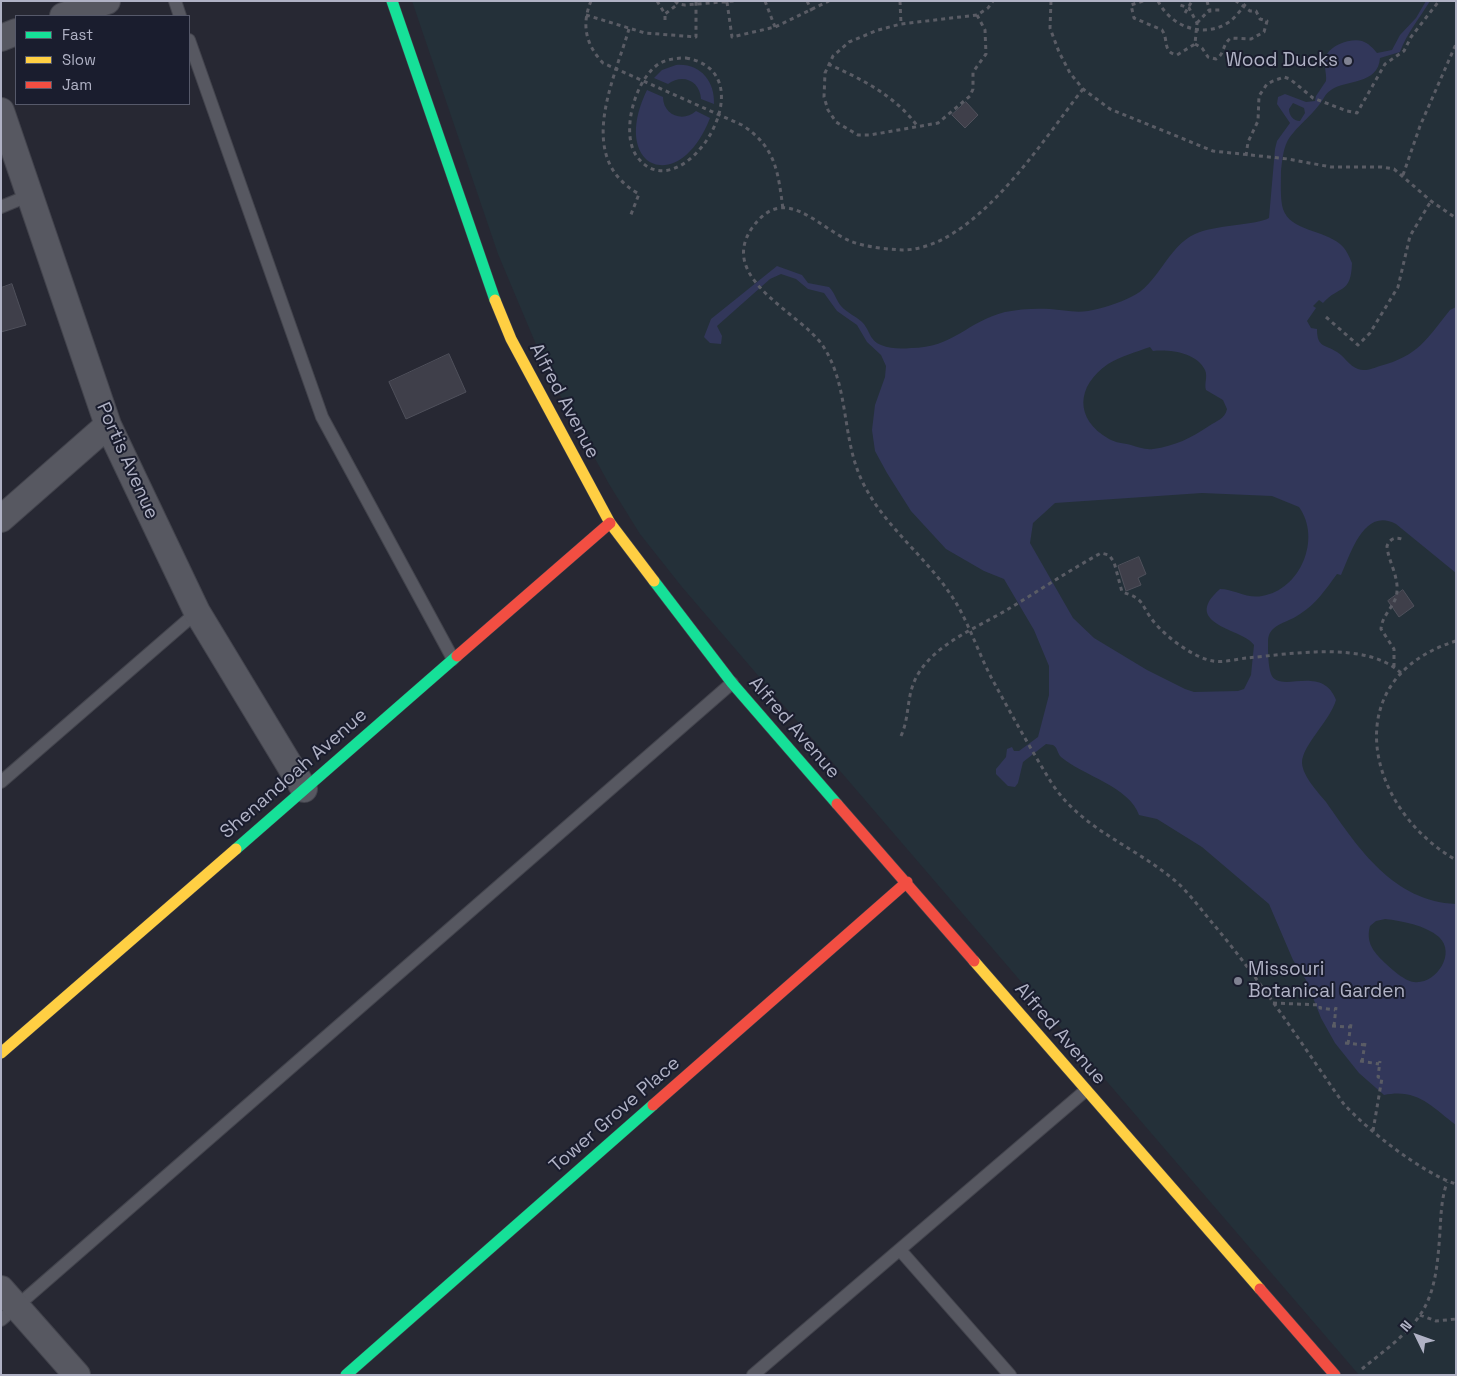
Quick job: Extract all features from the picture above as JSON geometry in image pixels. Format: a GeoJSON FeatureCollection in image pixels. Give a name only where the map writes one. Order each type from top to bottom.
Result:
{"type":"FeatureCollection","features":[{"type":"Feature","properties":{"kind":"street"},"geometry":{"type":"LineString","coordinates":[[66,15],[107,1]]}},
{"type":"Feature","properties":{"kind":"street","name":"Alfred Avenue"},"geometry":{"type":"LineString","coordinates":[[392,1],[488,284],[511,340],[610,523],[732,683],[1335,1375]]}},
{"type":"Feature","properties":{"kind":"street"},"geometry":{"type":"LineString","coordinates":[[1,38],[15,32]]}},
{"type":"Feature","properties":{"kind":"street","name":"Portis Avenue"},"geometry":{"type":"LineString","coordinates":[[1,110],[108,425],[197,612],[304,790]]}},
{"type":"Feature","properties":{"kind":"street"},"geometry":{"type":"LineString","coordinates":[[1,519],[108,425]]}},
{"type":"Feature","properties":{"kind":"street","name":"Shenandoah Avenue"},"geometry":{"type":"LineString","coordinates":[[1,1052],[610,523]]}},
{"type":"Feature","properties":{"kind":"street","name":"Tower Grove Place"},"geometry":{"type":"LineString","coordinates":[[346,1375],[907,882]]}},
{"type":"Feature","properties":{"kind":"street"},"geometry":{"type":"LineString","coordinates":[[6,1305],[77,1375]]}},
{"type":"Feature","properties":{"kind":"lane"},"geometry":{"type":"LineString","coordinates":[[175,1],[180,15]]}},
{"type":"Feature","properties":{"kind":"lane"},"geometry":{"type":"LineString","coordinates":[[190,43],[322,417],[453,660]]}},
{"type":"Feature","properties":{"kind":"lane"},"geometry":{"type":"LineString","coordinates":[[1,207],[30,195]]}},
{"type":"Feature","properties":{"kind":"lane"},"geometry":{"type":"LineString","coordinates":[[1,782],[197,612]]}},
{"type":"Feature","properties":{"kind":"lane"},"geometry":{"type":"LineString","coordinates":[[6,1305],[732,683]]}},
{"type":"Feature","properties":{"kind":"lane"},"geometry":{"type":"LineString","coordinates":[[753,1375],[1086,1091]]}},
{"type":"Feature","properties":{"kind":"lane"},"geometry":{"type":"LineString","coordinates":[[900,1250],[1010,1375]]}},
{"type":"Feature","properties":{"kind":"path"},"geometry":{"type":"LineString","coordinates":[[591,1],[586,14],[586,32],[589,44],[604,63],[742,125],[767,147],[778,173],[783,208]]}},
{"type":"Feature","properties":{"kind":"path"},"geometry":{"type":"LineString","coordinates":[[652,1],[656,2],[665,14],[665,20]]}},
{"type":"Feature","properties":{"kind":"path"},"geometry":{"type":"LineString","coordinates":[[665,14],[677,3],[734,1]]}},
{"type":"Feature","properties":{"kind":"path"},"geometry":{"type":"LineString","coordinates":[[765,1],[775,27]]}},
{"type":"Feature","properties":{"kind":"path"},"geometry":{"type":"LineString","coordinates":[[807,1],[812,11]]}},
{"type":"Feature","properties":{"kind":"path"},"geometry":{"type":"LineString","coordinates":[[727,2],[732,37],[775,27],[812,11],[829,1]]}},
{"type":"Feature","properties":{"kind":"path"},"geometry":{"type":"LineString","coordinates":[[900,1],[900,24]]}},
{"type":"Feature","properties":{"kind":"path"},"geometry":{"type":"LineString","coordinates":[[978,15],[986,30],[986,54],[972,72],[972,92],[938,123],[870,135],[858,135],[836,122],[828,110],[823,84],[828,64],[833,56],[849,42],[878,30],[900,24],[978,15],[988,8],[993,1]]}},
{"type":"Feature","properties":{"kind":"path"},"geometry":{"type":"LineString","coordinates":[[1051,1],[1050,28],[1059,52],[1070,73],[1083,89],[1110,108],[1213,152],[1288,159],[1331,167],[1382,167],[1394,169],[1456,218]]}},
{"type":"Feature","properties":{"kind":"path"},"geometry":{"type":"LineString","coordinates":[[1143,1],[1130,5],[1132,14],[1138,22],[1155,26],[1162,30],[1166,39],[1166,48],[1170,54],[1181,54],[1195,44]]}},
{"type":"Feature","properties":{"kind":"path"},"geometry":{"type":"LineString","coordinates":[[1158,1],[1174,20],[1197,30],[1206,30],[1223,25],[1243,8],[1248,1]]}},
{"type":"Feature","properties":{"kind":"path"},"geometry":{"type":"LineString","coordinates":[[1185,13],[1192,1]]}},
{"type":"Feature","properties":{"kind":"path"},"geometry":{"type":"LineString","coordinates":[[1207,1],[1211,16]]}},
{"type":"Feature","properties":{"kind":"path"},"geometry":{"type":"LineString","coordinates":[[1195,44],[1202,48],[1208,57],[1216,59],[1223,54],[1225,44],[1231,38],[1251,39],[1264,32],[1267,21],[1260,19],[1256,11],[1243,8],[1236,1]]}},
{"type":"Feature","properties":{"kind":"path"},"geometry":{"type":"LineString","coordinates":[[1246,156],[1248,142],[1258,121],[1259,96],[1267,84],[1284,77],[1290,79],[1313,98],[1357,113],[1384,64],[1404,51],[1411,37],[1440,1]]}},
{"type":"Feature","properties":{"kind":"path"},"geometry":{"type":"LineString","coordinates":[[586,14],[629,29],[667,36],[696,37],[696,3]]}},
{"type":"Feature","properties":{"kind":"path"},"geometry":{"type":"LineString","coordinates":[[1177,4],[1189,8],[1197,23],[1195,44]]}},
{"type":"Feature","properties":{"kind":"path"},"geometry":{"type":"LineString","coordinates":[[1197,23],[1209,10],[1222,10]]}},
{"type":"Feature","properties":{"kind":"path"},"geometry":{"type":"LineString","coordinates":[[629,29],[605,108],[603,144],[608,162],[615,174],[624,184],[639,194],[630,217]]}},
{"type":"Feature","properties":{"kind":"path"},"geometry":{"type":"LineString","coordinates":[[1403,175],[1420,126],[1456,44]]}},
{"type":"Feature","properties":{"kind":"path"},"geometry":{"type":"LineString","coordinates":[[686,58],[700,62],[713,73],[721,88],[719,115],[703,145],[687,162],[674,170],[654,170],[646,167],[635,154],[630,138],[631,114],[644,80],[654,68],[667,60],[686,58]]}},
{"type":"Feature","properties":{"kind":"path"},"geometry":{"type":"LineString","coordinates":[[828,64],[853,75],[893,99],[904,108],[918,127]]}},
{"type":"Feature","properties":{"kind":"path"},"geometry":{"type":"LineString","coordinates":[[1083,89],[987,208],[969,223],[937,242],[903,250],[863,245],[836,234],[802,211],[783,208],[766,214],[750,232],[744,255],[747,266],[761,291],[801,322],[823,346],[837,376],[850,449],[861,480],[881,512],[950,593],[992,678],[1051,783],[1068,805],[1087,823],[1136,851],[1182,887],[1233,948],[1343,1103],[1373,1132],[1447,1182],[1456,1184]]}},
{"type":"Feature","properties":{"kind":"path"},"geometry":{"type":"LineString","coordinates":[[1326,317],[1358,345],[1370,333],[1398,287],[1410,236],[1431,200]]}},
{"type":"Feature","properties":{"kind":"path"},"geometry":{"type":"LineString","coordinates":[[1394,667],[1394,649],[1381,629],[1384,616],[1396,598],[1397,591],[1395,573],[1387,546],[1393,538],[1397,537],[1405,540]]}},
{"type":"Feature","properties":{"kind":"path"},"geometry":{"type":"LineString","coordinates":[[901,736],[907,724],[908,695],[919,672],[942,648],[1101,553],[1109,554],[1114,562],[1122,592],[1137,597],[1153,622],[1176,644],[1213,661],[1344,653],[1379,659],[1402,674]]}},
{"type":"Feature","properties":{"kind":"path"},"geometry":{"type":"LineString","coordinates":[[1456,641],[1430,652],[1402,674],[1385,697],[1376,723],[1378,759],[1394,799],[1414,825],[1441,850],[1456,860]]}},
{"type":"Feature","properties":{"kind":"path"},"geometry":{"type":"LineString","coordinates":[[1273,1003],[1309,1003],[1320,1004],[1320,1008],[1336,1008],[1333,1026],[1351,1026],[1347,1044],[1365,1044],[1361,1062],[1380,1062],[1378,1077],[1382,1078],[1373,1132]]}},
{"type":"Feature","properties":{"kind":"path"},"geometry":{"type":"LineString","coordinates":[[1358,1373],[1420,1315],[1433,1284],[1440,1235],[1440,1203],[1447,1182]]}},
{"type":"Feature","properties":{"kind":"path"},"geometry":{"type":"LineString","coordinates":[[1420,1315],[1436,1320],[1456,1319]]}},
{"type":"Feature","properties":{"kind":"shaded area","name":"Missouri Botanical Garden"},"geometry":{"type":"Polygon","coordinates":[[[412,1],[1456,1],[1456,1375],[1359,1375],[682,587],[640,534],[609,484],[548,373],[498,254],[412,1]]]}},
{"type":"Feature","properties":{"kind":"water"},"geometry":{"type":"Polygon","coordinates":[[[1426,1],[1430,1],[1410,32],[1400,52],[1380,58],[1378,67],[1368,77],[1331,90],[1289,138],[1282,160],[1281,195],[1283,209],[1293,222],[1333,239],[1346,250],[1352,263],[1347,285],[1323,303],[1319,300],[1313,306],[1316,308],[1307,321],[1311,328],[1317,329],[1318,339],[1322,345],[1333,349],[1355,368],[1361,370],[1369,369],[1393,362],[1413,352],[1428,338],[1450,310],[1456,307],[1456,573],[1396,524],[1385,520],[1375,522],[1360,535],[1341,575],[1337,574],[1311,606],[1272,631],[1268,639],[1268,654],[1271,674],[1276,680],[1283,682],[1311,681],[1321,683],[1330,689],[1336,700],[1333,708],[1306,749],[1302,763],[1308,779],[1351,837],[1380,870],[1396,883],[1434,901],[1456,904],[1456,1125],[1431,1105],[1415,1096],[1406,1094],[1384,1095],[1359,1073],[1335,1043],[1321,1018],[1306,980],[1293,960],[1269,904],[1202,847],[1157,819],[1139,815],[1134,805],[1126,797],[1116,789],[1070,764],[1061,757],[1053,745],[1046,744],[1023,762],[1018,783],[1015,787],[1008,786],[996,774],[996,769],[1006,757],[1007,749],[1012,747],[1014,751],[1019,751],[1038,737],[1049,695],[1049,666],[1034,630],[1004,579],[984,571],[946,549],[911,511],[887,473],[875,451],[872,430],[875,405],[885,377],[886,366],[881,355],[867,342],[857,325],[837,311],[824,293],[808,289],[796,279],[781,274],[770,279],[717,326],[722,336],[721,344],[710,343],[704,337],[711,319],[777,266],[802,275],[808,283],[829,287],[841,306],[865,325],[877,343],[896,348],[926,347],[938,344],[981,321],[1005,312],[1022,309],[1050,309],[1083,312],[1116,304],[1140,292],[1177,247],[1195,234],[1269,218],[1275,149],[1277,141],[1290,123],[1277,104],[1278,97],[1285,94],[1306,102],[1315,101],[1316,96],[1326,81],[1325,64],[1329,51],[1347,41],[1358,40],[1366,43],[1377,53],[1392,50],[1400,35],[1416,18],[1426,1]],[[1293,103],[1289,109],[1292,117],[1298,121],[1300,121],[1305,113],[1304,108],[1293,103]],[[1150,347],[1123,356],[1108,364],[1097,373],[1085,392],[1083,402],[1090,422],[1109,439],[1144,449],[1168,446],[1189,438],[1220,419],[1226,412],[1227,409],[1223,400],[1206,390],[1205,370],[1201,364],[1190,356],[1175,352],[1153,351],[1150,347]],[[1202,493],[1055,503],[1033,523],[1030,543],[1073,618],[1094,638],[1147,670],[1185,689],[1194,692],[1238,691],[1244,689],[1251,675],[1254,645],[1248,639],[1210,618],[1207,611],[1209,601],[1220,589],[1256,597],[1275,592],[1287,584],[1296,574],[1307,548],[1306,520],[1299,507],[1272,496],[1202,493]],[[1385,919],[1376,921],[1370,926],[1369,941],[1375,953],[1393,970],[1414,982],[1422,982],[1436,974],[1445,960],[1446,952],[1444,944],[1439,937],[1427,929],[1406,922],[1385,919]]]}},
{"type":"Feature","properties":{"kind":"water"},"geometry":{"type":"Polygon","coordinates":[[[676,65],[692,67],[704,75],[712,88],[714,104],[701,99],[698,88],[690,81],[679,79],[668,84],[654,78],[662,70],[676,65]]]}},
{"type":"Feature","properties":{"kind":"water"},"geometry":{"type":"Polygon","coordinates":[[[647,90],[663,97],[666,108],[670,113],[680,117],[691,115],[696,111],[710,118],[697,143],[682,158],[666,165],[653,163],[642,154],[636,139],[638,117],[647,90]]]}},
{"type":"Feature","properties":{"kind":"building"},"geometry":{"type":"Polygon","coordinates":[[[966,102],[978,115],[965,128],[952,115],[966,102]]]}},
{"type":"Feature","properties":{"kind":"building"},"geometry":{"type":"Polygon","coordinates":[[[12,284],[26,325],[1,332],[1,288],[12,284]]]}},
{"type":"Feature","properties":{"kind":"building"},"geometry":{"type":"Polygon","coordinates":[[[449,354],[466,392],[406,419],[389,382],[449,354]]]}},
{"type":"Feature","properties":{"kind":"building"},"geometry":{"type":"Polygon","coordinates":[[[1139,557],[1146,574],[1138,578],[1141,585],[1126,591],[1118,566],[1139,557]]]}},
{"type":"Feature","properties":{"kind":"building"},"geometry":{"type":"Polygon","coordinates":[[[1403,590],[1414,606],[1399,617],[1388,601],[1403,590]]]}},
{"type":"Feature","properties":{"kind":"traffic: fast"},"geometry":{"type":"LineString","coordinates":[[392,1],[495,300]]}},
{"type":"Feature","properties":{"kind":"traffic: fast"},"geometry":{"type":"LineString","coordinates":[[654,581],[732,683],[837,804]]}},
{"type":"Feature","properties":{"kind":"traffic: fast"},"geometry":{"type":"LineString","coordinates":[[236,849],[457,656]]}},
{"type":"Feature","properties":{"kind":"traffic: fast"},"geometry":{"type":"LineString","coordinates":[[346,1375],[653,1105]]}},
{"type":"Feature","properties":{"kind":"traffic: slow"},"geometry":{"type":"LineString","coordinates":[[495,300],[511,339],[610,523],[654,581]]}},
{"type":"Feature","properties":{"kind":"traffic: slow"},"geometry":{"type":"LineString","coordinates":[[1,1053],[236,849]]}},
{"type":"Feature","properties":{"kind":"traffic: slow"},"geometry":{"type":"LineString","coordinates":[[974,961],[1260,1289]]}},
{"type":"Feature","properties":{"kind":"traffic: jam"},"geometry":{"type":"LineString","coordinates":[[457,656],[610,523]]}},
{"type":"Feature","properties":{"kind":"traffic: jam"},"geometry":{"type":"LineString","coordinates":[[837,804],[974,961]]}},
{"type":"Feature","properties":{"kind":"traffic: jam"},"geometry":{"type":"LineString","coordinates":[[653,1105],[907,882]]}},
{"type":"Feature","properties":{"kind":"traffic: jam"},"geometry":{"type":"LineString","coordinates":[[1260,1289],[1335,1375]]}},
{"type":"Feature","properties":{"kind":"place","name":"Wood Ducks"},"geometry":{"type":"Point","coordinates":[1348,61]}},
{"type":"Feature","properties":{"kind":"place","name":"Missouri Botanical Garden"},"geometry":{"type":"Point","coordinates":[1238,981]}}]}
